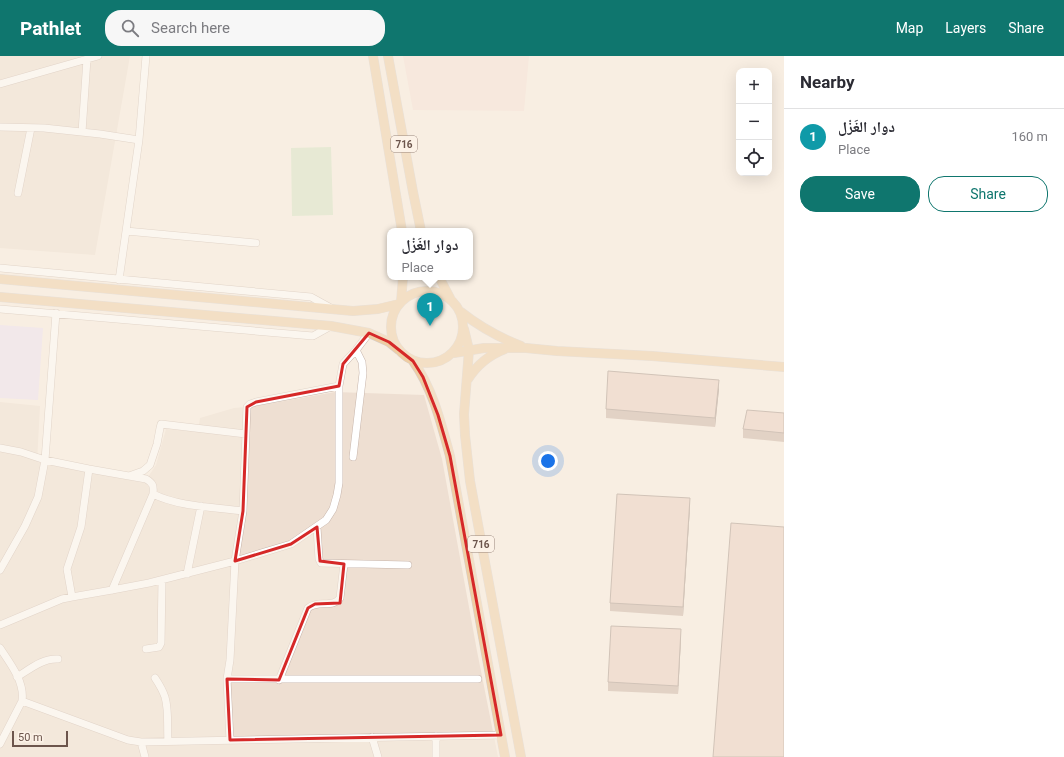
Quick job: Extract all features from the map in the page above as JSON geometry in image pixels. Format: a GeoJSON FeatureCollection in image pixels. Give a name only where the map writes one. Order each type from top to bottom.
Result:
{"type":"FeatureCollection","features":[{"type":"Feature","properties":{"kind":"main road","name":"716"},"geometry":{"type":"LineString","coordinates":[[373,56],[402,228]]}},
{"type":"Feature","properties":{"kind":"main road","name":"716"},"geometry":{"type":"LineString","coordinates":[[388,56],[420,228]]}},
{"type":"Feature","properties":{"kind":"main road"},"geometry":{"type":"LineString","coordinates":[[0,279],[353,311],[378,309],[400,303],[412,294],[425,291],[438,293],[450,298]]}},
{"type":"Feature","properties":{"kind":"main road","name":"716"},"geometry":{"type":"LineString","coordinates":[[403,280],[400,303],[392,317],[391,334],[394,343],[399,350],[413,361],[421,372],[432,396],[450,456],[506,757]]}},
{"type":"Feature","properties":{"kind":"main road","name":"716"},"geometry":{"type":"LineString","coordinates":[[440,280],[450,298],[461,312],[464,320],[463,338],[454,353]]}},
{"type":"Feature","properties":{"kind":"main road"},"geometry":{"type":"LineString","coordinates":[[0,296],[331,326],[369,333],[389,342],[399,350]]}},
{"type":"Feature","properties":{"kind":"main road"},"geometry":{"type":"LineString","coordinates":[[461,312],[493,334],[526,348]]}},
{"type":"Feature","properties":{"kind":"main road","name":"716"},"geometry":{"type":"LineString","coordinates":[[464,329],[469,350],[464,421],[470,481],[521,757]]}},
{"type":"Feature","properties":{"kind":"main road"},"geometry":{"type":"LineString","coordinates":[[413,361],[421,364],[434,363],[447,358],[454,353],[469,350],[489,348],[526,348],[652,356],[784,367]]}},
{"type":"Feature","properties":{"kind":"main road"},"geometry":{"type":"LineString","coordinates":[[467,381],[480,364],[497,352],[507,348]]}},
{"type":"Feature","properties":{"kind":"street"},"geometry":{"type":"LineString","coordinates":[[0,84],[98,56]]}},
{"type":"Feature","properties":{"kind":"street"},"geometry":{"type":"LineString","coordinates":[[119,280],[139,140],[146,56]]}},
{"type":"Feature","properties":{"kind":"street"},"geometry":{"type":"LineString","coordinates":[[82,132],[87,59]]}},
{"type":"Feature","properties":{"kind":"street"},"geometry":{"type":"LineString","coordinates":[[0,127],[44,128],[139,140]]}},
{"type":"Feature","properties":{"kind":"street"},"geometry":{"type":"LineString","coordinates":[[18,193],[31,128]]}},
{"type":"Feature","properties":{"kind":"street"},"geometry":{"type":"LineString","coordinates":[[126,231],[256,243]]}},
{"type":"Feature","properties":{"kind":"street"},"geometry":{"type":"LineString","coordinates":[[0,268],[311,297],[333,309]]}},
{"type":"Feature","properties":{"kind":"street"},"geometry":{"type":"LineString","coordinates":[[0,308],[313,336],[331,326]]}},
{"type":"Feature","properties":{"kind":"street"},"geometry":{"type":"LineString","coordinates":[[0,570],[25,526],[38,497],[45,460],[56,313]]}},
{"type":"Feature","properties":{"kind":"street"},"geometry":{"type":"LineString","coordinates":[[0,625],[72,596],[162,580],[235,561],[291,544],[326,520],[333,508],[339,483],[339,386],[343,364],[369,333]]}},
{"type":"Feature","properties":{"kind":"street"},"geometry":{"type":"LineString","coordinates":[[353,457],[363,373],[362,362],[356,350]]}},
{"type":"Feature","properties":{"kind":"street"},"geometry":{"type":"LineString","coordinates":[[230,740],[227,679],[230,660],[235,561],[243,511],[246,407],[250,404],[339,386]]}},
{"type":"Feature","properties":{"kind":"street"},"geometry":{"type":"LineString","coordinates":[[129,476],[143,471],[150,465],[157,444],[161,424],[246,434]]}},
{"type":"Feature","properties":{"kind":"street"},"geometry":{"type":"LineString","coordinates":[[0,448],[21,452],[45,460],[146,479],[152,482],[154,488],[153,494],[112,590]]}},
{"type":"Feature","properties":{"kind":"street"},"geometry":{"type":"LineString","coordinates":[[72,596],[67,569],[81,527],[89,469]]}},
{"type":"Feature","properties":{"kind":"street"},"geometry":{"type":"LineString","coordinates":[[153,494],[160,498],[190,505],[243,511]]}},
{"type":"Feature","properties":{"kind":"street"},"geometry":{"type":"LineString","coordinates":[[187,574],[201,506]]}},
{"type":"Feature","properties":{"kind":"street"},"geometry":{"type":"LineString","coordinates":[[317,527],[318,559],[324,563],[408,565]]}},
{"type":"Feature","properties":{"kind":"street"},"geometry":{"type":"LineString","coordinates":[[279,680],[308,608],[315,604],[334,603],[339,600],[344,564]]}},
{"type":"Feature","properties":{"kind":"street"},"geometry":{"type":"LineString","coordinates":[[146,649],[159,647],[161,643],[162,580]]}},
{"type":"Feature","properties":{"kind":"street"},"geometry":{"type":"LineString","coordinates":[[0,648],[17,677],[22,689],[22,701],[0,744]]}},
{"type":"Feature","properties":{"kind":"street"},"geometry":{"type":"LineString","coordinates":[[17,677],[43,661],[53,658],[58,659]]}},
{"type":"Feature","properties":{"kind":"street"},"geometry":{"type":"LineString","coordinates":[[155,678],[166,702],[168,742]]}},
{"type":"Feature","properties":{"kind":"street"},"geometry":{"type":"LineString","coordinates":[[227,679],[478,679]]}},
{"type":"Feature","properties":{"kind":"street"},"geometry":{"type":"LineString","coordinates":[[22,701],[128,740],[141,742],[501,735]]}},
{"type":"Feature","properties":{"kind":"street"},"geometry":{"type":"LineString","coordinates":[[436,736],[436,757]]}},
{"type":"Feature","properties":{"kind":"street"},"geometry":{"type":"LineString","coordinates":[[372,737],[378,757]]}},
{"type":"Feature","properties":{"kind":"street"},"geometry":{"type":"LineString","coordinates":[[141,742],[144,757]]}},
{"type":"Feature","properties":{"kind":"highlighted area"},"geometry":{"type":"Polygon","coordinates":[[[369,333],[389,342],[413,361],[423,377],[438,415],[450,456],[501,735],[230,740],[227,679],[279,680],[308,608],[315,604],[340,603],[344,564],[320,561],[317,527],[291,544],[235,561],[243,511],[247,407],[256,402],[339,386],[343,364],[369,333]]]}},
{"type":"Feature","properties":{"kind":"shaded area"},"geometry":{"type":"Polygon","coordinates":[[[0,56],[130,56],[95,255],[0,248],[0,56]]]}},
{"type":"Feature","properties":{"kind":"shaded area"},"geometry":{"type":"Polygon","coordinates":[[[403,56],[529,56],[524,111],[413,110],[403,56]]]}},
{"type":"Feature","properties":{"kind":"shaded area"},"geometry":{"type":"Polygon","coordinates":[[[0,325],[43,328],[38,400],[0,398],[0,325]]]}},
{"type":"Feature","properties":{"kind":"shaded area"},"geometry":{"type":"Polygon","coordinates":[[[335,392],[424,395],[442,459],[498,757],[0,757],[0,402],[40,406],[37,462],[144,483],[156,465],[166,429],[198,432],[200,418],[234,408],[256,406],[335,392]]]}},
{"type":"Feature","properties":{"kind":"green space"},"geometry":{"type":"Polygon","coordinates":[[[331,147],[333,215],[292,216],[291,148],[331,147]]]}},
{"type":"Feature","properties":{"kind":"building"},"geometry":{"type":"Polygon","coordinates":[[[608,371],[719,380],[715,418],[606,409],[608,371]]]}},
{"type":"Feature","properties":{"kind":"building"},"geometry":{"type":"Polygon","coordinates":[[[747,410],[784,413],[784,433],[743,429],[747,410]]]}},
{"type":"Feature","properties":{"kind":"building"},"geometry":{"type":"Polygon","coordinates":[[[617,494],[690,498],[683,607],[610,603],[617,494]]]}},
{"type":"Feature","properties":{"kind":"building"},"geometry":{"type":"Polygon","coordinates":[[[731,523],[784,527],[784,757],[713,757],[731,523]]]}},
{"type":"Feature","properties":{"kind":"building"},"geometry":{"type":"Polygon","coordinates":[[[611,626],[681,629],[678,686],[608,682],[611,626]]]}},
{"type":"Feature","properties":{"kind":"place","name":"دوار الغَزْل"},"geometry":{"type":"Point","coordinates":[430,326]}}]}
